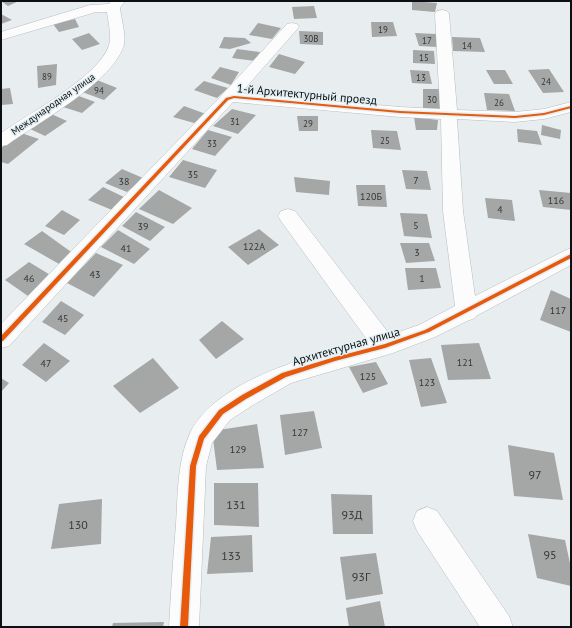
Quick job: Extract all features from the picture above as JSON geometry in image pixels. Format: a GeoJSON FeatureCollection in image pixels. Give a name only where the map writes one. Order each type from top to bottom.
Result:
{"type":"FeatureCollection","features":[{"type":"Feature","properties":{"kind":"street"},"geometry":{"type":"LineString","coordinates":[[78,1],[95,8]]}},
{"type":"Feature","properties":{"kind":"street"},"geometry":{"type":"LineString","coordinates":[[1,36],[95,8],[115,4]]}},
{"type":"Feature","properties":{"kind":"street","name":"Международная улица"},"geometry":{"type":"LineString","coordinates":[[1,141],[82,85],[101,70],[117,46],[115,4]]}},
{"type":"Feature","properties":{"kind":"street"},"geometry":{"type":"LineString","coordinates":[[442,14],[449,114],[453,211],[467,312]]}},
{"type":"Feature","properties":{"kind":"street","name":"1-й Архитектурный проезд"},"geometry":{"type":"LineString","coordinates":[[1,339],[227,99],[292,27]]}},
{"type":"Feature","properties":{"kind":"street","name":"1-й Архитектурный проезд"},"geometry":{"type":"LineString","coordinates":[[227,99],[234,97],[449,114],[515,117],[544,114],[571,107]]}},
{"type":"Feature","properties":{"kind":"street"},"geometry":{"type":"LineString","coordinates":[[288,216],[385,346]]}},
{"type":"Feature","properties":{"kind":"street","name":"Архитектурная улица"},"geometry":{"type":"LineString","coordinates":[[184,627],[193,466],[201,438],[221,412],[244,397],[284,375],[385,346],[427,332],[571,256]]}},
{"type":"Feature","properties":{"kind":"street"},"geometry":{"type":"LineString","coordinates":[[427,521],[498,627]]}},
{"type":"Feature","properties":{"kind":"building"},"geometry":{"type":"Polygon","coordinates":[[[1,1],[19,1],[8,6],[1,1]]]}},
{"type":"Feature","properties":{"kind":"building"},"geometry":{"type":"Polygon","coordinates":[[[412,1],[437,3],[435,12],[412,10],[412,1]]]}},
{"type":"Feature","properties":{"kind":"building"},"geometry":{"type":"Polygon","coordinates":[[[314,6],[317,18],[294,19],[292,7],[314,6]]]}},
{"type":"Feature","properties":{"kind":"building"},"geometry":{"type":"Polygon","coordinates":[[[1,14],[12,20],[1,24],[1,14]]]}},
{"type":"Feature","properties":{"kind":"building"},"geometry":{"type":"Polygon","coordinates":[[[75,19],[79,27],[59,32],[53,24],[75,19]]]}},
{"type":"Feature","properties":{"kind":"building"},"geometry":{"type":"Polygon","coordinates":[[[371,22],[393,22],[397,36],[372,37],[371,22]]]}},
{"type":"Feature","properties":{"kind":"building"},"geometry":{"type":"Polygon","coordinates":[[[258,23],[281,28],[272,39],[249,35],[258,23]]]}},
{"type":"Feature","properties":{"kind":"building"},"geometry":{"type":"Polygon","coordinates":[[[299,31],[323,32],[323,45],[300,44],[299,31]]]}},
{"type":"Feature","properties":{"kind":"building"},"geometry":{"type":"Polygon","coordinates":[[[89,33],[100,44],[82,50],[72,39],[89,33]]]}},
{"type":"Feature","properties":{"kind":"building"},"geometry":{"type":"Polygon","coordinates":[[[415,33],[436,34],[437,47],[419,46],[415,33]]]}},
{"type":"Feature","properties":{"kind":"building"},"geometry":{"type":"Polygon","coordinates":[[[224,37],[245,38],[251,43],[230,49],[219,48],[224,37]]]}},
{"type":"Feature","properties":{"kind":"building"},"geometry":{"type":"Polygon","coordinates":[[[452,37],[480,38],[485,52],[453,51],[452,37]]]}},
{"type":"Feature","properties":{"kind":"building"},"geometry":{"type":"Polygon","coordinates":[[[237,49],[260,52],[255,61],[232,58],[237,49]]]}},
{"type":"Feature","properties":{"kind":"building"},"geometry":{"type":"Polygon","coordinates":[[[413,50],[434,51],[435,64],[413,63],[413,50]]]}},
{"type":"Feature","properties":{"kind":"building"},"geometry":{"type":"Polygon","coordinates":[[[279,54],[305,62],[295,74],[269,67],[279,54]]]}},
{"type":"Feature","properties":{"kind":"building"},"geometry":{"type":"Polygon","coordinates":[[[57,64],[56,85],[38,88],[37,66],[57,64]]]}},
{"type":"Feature","properties":{"kind":"building"},"geometry":{"type":"Polygon","coordinates":[[[220,67],[239,72],[231,85],[211,78],[220,67]]]}},
{"type":"Feature","properties":{"kind":"building"},"geometry":{"type":"Polygon","coordinates":[[[549,69],[564,92],[543,93],[528,70],[549,69]]]}},
{"type":"Feature","properties":{"kind":"building"},"geometry":{"type":"Polygon","coordinates":[[[410,70],[429,71],[432,84],[412,83],[410,70]]]}},
{"type":"Feature","properties":{"kind":"building"},"geometry":{"type":"Polygon","coordinates":[[[486,70],[505,70],[513,84],[494,84],[486,70]]]}},
{"type":"Feature","properties":{"kind":"building"},"geometry":{"type":"Polygon","coordinates":[[[97,80],[117,88],[104,100],[82,92],[97,80]]]}},
{"type":"Feature","properties":{"kind":"building"},"geometry":{"type":"Polygon","coordinates":[[[204,81],[228,88],[217,98],[194,90],[204,81]]]}},
{"type":"Feature","properties":{"kind":"building"},"geometry":{"type":"Polygon","coordinates":[[[10,88],[13,104],[1,105],[1,89],[10,88]]]}},
{"type":"Feature","properties":{"kind":"building"},"geometry":{"type":"Polygon","coordinates":[[[423,89],[441,89],[443,109],[423,108],[423,89]]]}},
{"type":"Feature","properties":{"kind":"building"},"geometry":{"type":"Polygon","coordinates":[[[484,93],[509,94],[515,111],[487,110],[484,93]]]}},
{"type":"Feature","properties":{"kind":"building"},"geometry":{"type":"Polygon","coordinates":[[[76,95],[95,102],[82,113],[63,107],[76,95]]]}},
{"type":"Feature","properties":{"kind":"building"},"geometry":{"type":"Polygon","coordinates":[[[184,106],[206,114],[194,123],[173,117],[184,106]]]}},
{"type":"Feature","properties":{"kind":"building"},"geometry":{"type":"Polygon","coordinates":[[[232,109],[256,115],[238,134],[213,126],[232,109]]]}},
{"type":"Feature","properties":{"kind":"building"},"geometry":{"type":"Polygon","coordinates":[[[49,113],[67,121],[45,136],[28,128],[49,113]]]}},
{"type":"Feature","properties":{"kind":"building"},"geometry":{"type":"Polygon","coordinates":[[[297,116],[318,116],[318,131],[299,131],[297,116]]]}},
{"type":"Feature","properties":{"kind":"building"},"geometry":{"type":"Polygon","coordinates":[[[414,117],[438,120],[437,130],[416,130],[414,117]]]}},
{"type":"Feature","properties":{"kind":"building"},"geometry":{"type":"Polygon","coordinates":[[[542,125],[561,130],[560,139],[541,135],[542,125]]]}},
{"type":"Feature","properties":{"kind":"building"},"geometry":{"type":"Polygon","coordinates":[[[517,129],[537,131],[542,145],[518,142],[517,129]]]}},
{"type":"Feature","properties":{"kind":"building"},"geometry":{"type":"Polygon","coordinates":[[[208,130],[232,137],[215,156],[192,149],[208,130]]]}},
{"type":"Feature","properties":{"kind":"building"},"geometry":{"type":"Polygon","coordinates":[[[371,130],[397,131],[401,150],[373,148],[371,130]]]}},
{"type":"Feature","properties":{"kind":"building"},"geometry":{"type":"Polygon","coordinates":[[[21,133],[39,139],[8,164],[1,162],[1,148],[21,133]]]}},
{"type":"Feature","properties":{"kind":"building"},"geometry":{"type":"Polygon","coordinates":[[[183,160],[217,170],[205,188],[169,177],[183,160]]]}},
{"type":"Feature","properties":{"kind":"building"},"geometry":{"type":"Polygon","coordinates":[[[122,169],[143,178],[127,192],[105,183],[122,169]]]}},
{"type":"Feature","properties":{"kind":"building"},"geometry":{"type":"Polygon","coordinates":[[[402,170],[427,171],[431,190],[406,189],[402,170]]]}},
{"type":"Feature","properties":{"kind":"building"},"geometry":{"type":"Polygon","coordinates":[[[294,177],[330,181],[329,195],[296,192],[294,177]]]}},
{"type":"Feature","properties":{"kind":"building"},"geometry":{"type":"Polygon","coordinates":[[[356,185],[385,185],[387,207],[358,206],[356,185]]]}},
{"type":"Feature","properties":{"kind":"building"},"geometry":{"type":"Polygon","coordinates":[[[103,187],[126,198],[112,210],[88,200],[103,187]]]}},
{"type":"Feature","properties":{"kind":"building"},"geometry":{"type":"Polygon","coordinates":[[[159,190],[192,208],[173,224],[139,209],[159,190]]]}},
{"type":"Feature","properties":{"kind":"building"},"geometry":{"type":"Polygon","coordinates":[[[539,190],[571,193],[571,210],[543,207],[539,190]]]}},
{"type":"Feature","properties":{"kind":"building"},"geometry":{"type":"Polygon","coordinates":[[[485,198],[512,200],[515,221],[488,218],[485,198]]]}},
{"type":"Feature","properties":{"kind":"building"},"geometry":{"type":"Polygon","coordinates":[[[62,210],[80,220],[64,235],[45,226],[62,210]]]}},
{"type":"Feature","properties":{"kind":"building"},"geometry":{"type":"Polygon","coordinates":[[[136,212],[165,227],[150,241],[122,226],[136,212]]]}},
{"type":"Feature","properties":{"kind":"building"},"geometry":{"type":"Polygon","coordinates":[[[400,213],[427,214],[432,238],[404,236],[400,213]]]}},
{"type":"Feature","properties":{"kind":"building"},"geometry":{"type":"Polygon","coordinates":[[[259,229],[279,245],[248,265],[228,247],[259,229]]]}},
{"type":"Feature","properties":{"kind":"building"},"geometry":{"type":"Polygon","coordinates":[[[118,230],[150,249],[134,264],[101,247],[118,230]]]}},
{"type":"Feature","properties":{"kind":"building"},"geometry":{"type":"Polygon","coordinates":[[[42,231],[74,254],[59,264],[24,244],[42,231]]]}},
{"type":"Feature","properties":{"kind":"building"},"geometry":{"type":"Polygon","coordinates":[[[400,243],[429,243],[435,261],[406,263],[400,243]]]}},
{"type":"Feature","properties":{"kind":"building"},"geometry":{"type":"Polygon","coordinates":[[[96,253],[123,265],[94,297],[67,283],[96,253]]]}},
{"type":"Feature","properties":{"kind":"building"},"geometry":{"type":"Polygon","coordinates":[[[29,262],[52,276],[28,296],[5,280],[29,262]]]}},
{"type":"Feature","properties":{"kind":"building"},"geometry":{"type":"Polygon","coordinates":[[[405,268],[436,268],[441,288],[408,290],[405,268]]]}},
{"type":"Feature","properties":{"kind":"building"},"geometry":{"type":"Polygon","coordinates":[[[551,290],[571,299],[571,332],[540,320],[551,290]]]}},
{"type":"Feature","properties":{"kind":"building"},"geometry":{"type":"Polygon","coordinates":[[[61,301],[84,315],[65,335],[42,322],[61,301]]]}},
{"type":"Feature","properties":{"kind":"building"},"geometry":{"type":"Polygon","coordinates":[[[222,321],[244,339],[216,359],[199,340],[222,321]]]}},
{"type":"Feature","properties":{"kind":"building"},"geometry":{"type":"Polygon","coordinates":[[[44,343],[70,361],[46,382],[22,365],[44,343]]]}},
{"type":"Feature","properties":{"kind":"building"},"geometry":{"type":"Polygon","coordinates":[[[479,343],[491,379],[448,380],[441,345],[479,343]]]}},
{"type":"Feature","properties":{"kind":"building"},"geometry":{"type":"Polygon","coordinates":[[[153,358],[179,388],[140,413],[113,386],[153,358]]]}},
{"type":"Feature","properties":{"kind":"building"},"geometry":{"type":"Polygon","coordinates":[[[431,358],[447,403],[421,407],[409,360],[431,358]]]}},
{"type":"Feature","properties":{"kind":"building"},"geometry":{"type":"Polygon","coordinates":[[[376,362],[388,384],[363,393],[349,367],[376,362]]]}},
{"type":"Feature","properties":{"kind":"building"},"geometry":{"type":"Polygon","coordinates":[[[1,378],[9,383],[1,392],[1,378]]]}},
{"type":"Feature","properties":{"kind":"building"},"geometry":{"type":"Polygon","coordinates":[[[314,411],[322,448],[285,455],[280,415],[314,411]]]}},
{"type":"Feature","properties":{"kind":"building"},"geometry":{"type":"Polygon","coordinates":[[[257,424],[264,468],[217,470],[212,431],[257,424]]]}},
{"type":"Feature","properties":{"kind":"building"},"geometry":{"type":"Polygon","coordinates":[[[508,445],[554,453],[563,500],[514,496],[508,445]]]}},
{"type":"Feature","properties":{"kind":"building"},"geometry":{"type":"Polygon","coordinates":[[[214,483],[258,483],[259,527],[214,525],[214,483]]]}},
{"type":"Feature","properties":{"kind":"building"},"geometry":{"type":"Polygon","coordinates":[[[331,494],[372,495],[373,534],[333,534],[331,494]]]}},
{"type":"Feature","properties":{"kind":"building"},"geometry":{"type":"Polygon","coordinates":[[[102,499],[101,544],[51,549],[59,504],[102,499]]]}},
{"type":"Feature","properties":{"kind":"building"},"geometry":{"type":"Polygon","coordinates":[[[528,534],[565,540],[571,568],[571,586],[537,578],[528,534]]]}},
{"type":"Feature","properties":{"kind":"building"},"geometry":{"type":"Polygon","coordinates":[[[252,535],[253,572],[207,574],[211,537],[252,535]]]}},
{"type":"Feature","properties":{"kind":"building"},"geometry":{"type":"Polygon","coordinates":[[[376,553],[383,594],[346,600],[340,557],[376,553]]]}},
{"type":"Feature","properties":{"kind":"building"},"geometry":{"type":"Polygon","coordinates":[[[380,601],[385,627],[349,627],[346,608],[380,601]]]}},
{"type":"Feature","properties":{"kind":"building"},"geometry":{"type":"Polygon","coordinates":[[[164,622],[163,627],[112,627],[113,623],[164,622]]]}},
{"type":"Feature","properties":{"kind":"cycle path"},"geometry":{"type":"LineString","coordinates":[[1,339],[227,99],[234,97],[400,112],[515,117],[544,114],[571,107]]}},
{"type":"Feature","properties":{"kind":"cycle path"},"geometry":{"type":"LineString","coordinates":[[184,627],[193,466],[201,438],[221,412],[244,397],[284,375],[335,359],[385,346],[427,331],[571,256]]}}]}
